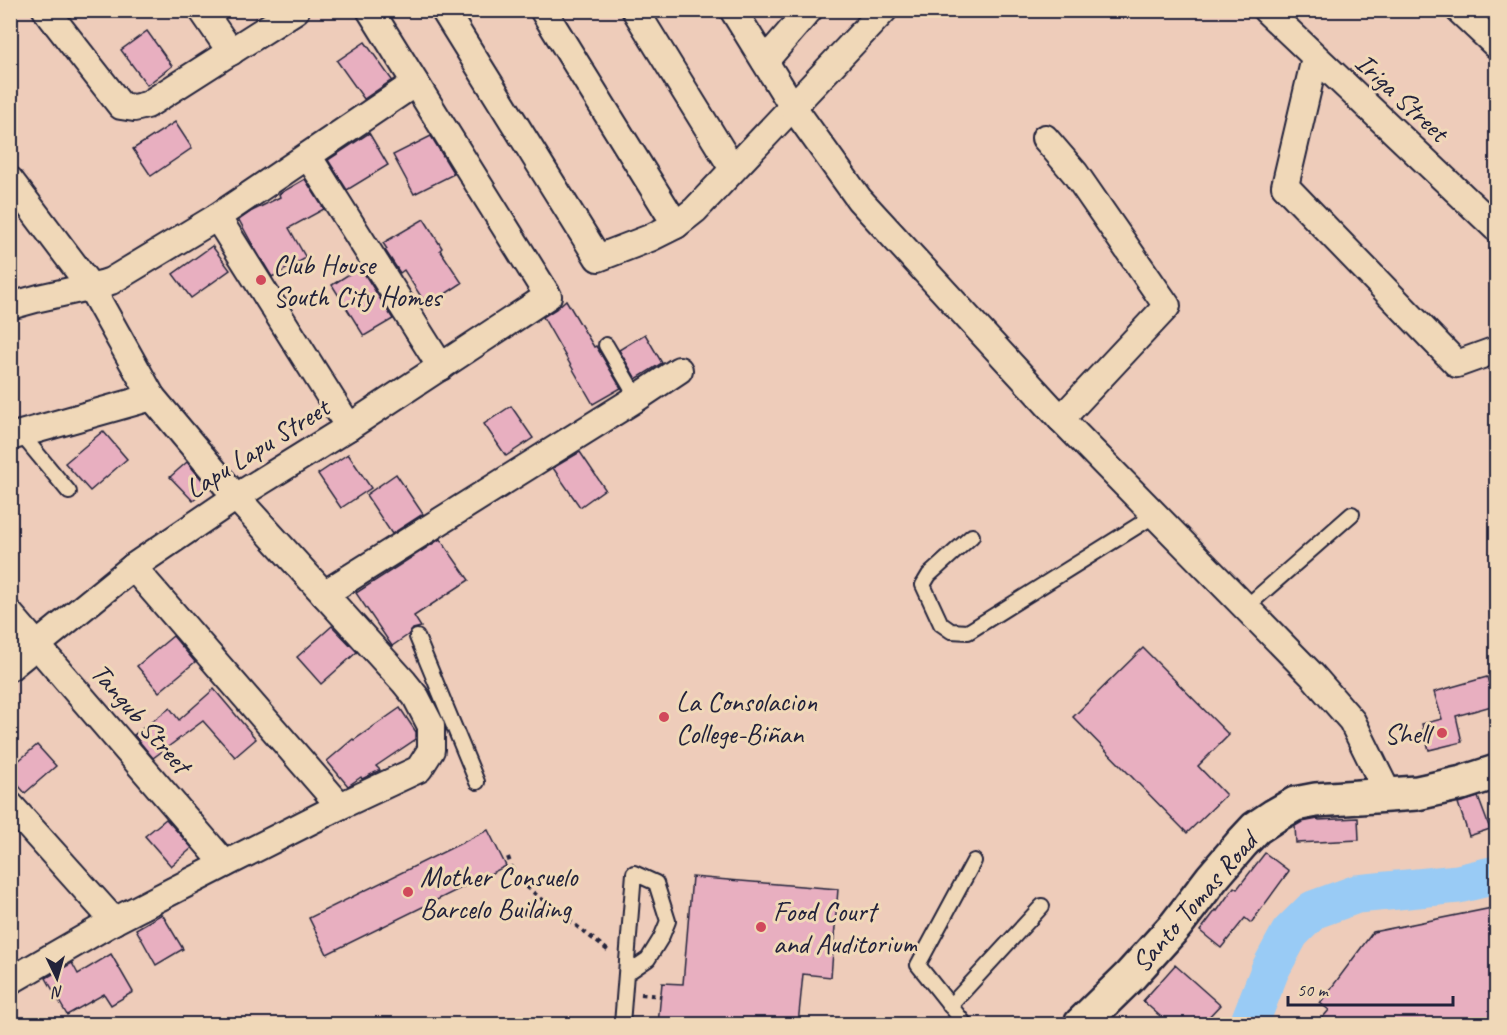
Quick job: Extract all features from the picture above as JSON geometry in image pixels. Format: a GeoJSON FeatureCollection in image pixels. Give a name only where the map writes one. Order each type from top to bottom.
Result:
{"type":"FeatureCollection","features":[{"type":"Feature","properties":{"kind":"street"},"geometry":{"type":"LineString","coordinates":[[46,10],[121,106],[134,108],[147,105],[296,10]]}},
{"type":"Feature","properties":{"kind":"street"},"geometry":{"type":"LineString","coordinates":[[202,10],[231,52]]}},
{"type":"Feature","properties":{"kind":"street"},"geometry":{"type":"LineString","coordinates":[[10,306],[111,281],[216,217],[415,84],[370,10]]}},
{"type":"Feature","properties":{"kind":"street"},"geometry":{"type":"LineString","coordinates":[[444,10],[598,258],[650,238],[676,225],[695,210],[884,10]]}},
{"type":"Feature","properties":{"kind":"street"},"geometry":{"type":"LineString","coordinates":[[543,10],[676,225]]}},
{"type":"Feature","properties":{"kind":"street"},"geometry":{"type":"LineString","coordinates":[[635,10],[733,169]]}},
{"type":"Feature","properties":{"kind":"street"},"geometry":{"type":"LineString","coordinates":[[733,10],[794,107],[859,200],[1061,418],[1312,675],[1352,721],[1389,796]]}},
{"type":"Feature","properties":{"kind":"street"},"geometry":{"type":"LineString","coordinates":[[765,61],[809,10]]}},
{"type":"Feature","properties":{"kind":"street","name":"Iriga Street"},"geometry":{"type":"LineString","coordinates":[[1266,10],[1497,228]]}},
{"type":"Feature","properties":{"kind":"street"},"geometry":{"type":"LineString","coordinates":[[1459,10],[1497,45]]}},
{"type":"Feature","properties":{"kind":"street"},"geometry":{"type":"LineString","coordinates":[[1316,58],[1285,186],[1457,364],[1497,350]]}},
{"type":"Feature","properties":{"kind":"street","name":"Lapu Lapu Street"},"geometry":{"type":"LineString","coordinates":[[10,667],[133,567],[236,497],[349,427],[548,296],[415,84]]}},
{"type":"Feature","properties":{"kind":"street"},"geometry":{"type":"LineString","coordinates":[[1046,138],[1076,172],[1167,306],[1061,418]]}},
{"type":"Feature","properties":{"kind":"street"},"geometry":{"type":"LineString","coordinates":[[308,156],[441,367]]}},
{"type":"Feature","properties":{"kind":"street"},"geometry":{"type":"LineString","coordinates":[[10,180],[90,286],[152,397],[236,497],[404,682],[416,697],[431,726],[443,731],[419,769],[340,806],[114,921],[10,981]]}},
{"type":"Feature","properties":{"kind":"street"},"geometry":{"type":"LineString","coordinates":[[216,217],[349,427]]}},
{"type":"Feature","properties":{"kind":"street"},"geometry":{"type":"LineString","coordinates":[[324,594],[679,370]]}},
{"type":"Feature","properties":{"kind":"street"},"geometry":{"type":"LineString","coordinates":[[16,436],[152,397]]}},
{"type":"Feature","properties":{"kind":"street"},"geometry":{"type":"LineString","coordinates":[[133,567],[340,806]]}},
{"type":"Feature","properties":{"kind":"street","name":"Tangub Street"},"geometry":{"type":"LineString","coordinates":[[10,614],[225,864]]}},
{"type":"Feature","properties":{"kind":"street","name":"Santo Tomas Road"},"geometry":{"type":"LineString","coordinates":[[1082,1024],[1176,925],[1242,843],[1256,828],[1274,816],[1295,804],[1316,800],[1417,793],[1462,783],[1497,771]]}},
{"type":"Feature","properties":{"kind":"street"},"geometry":{"type":"LineString","coordinates":[[10,805],[114,921]]}},
{"type":"Feature","properties":{"kind":"lane"},"geometry":{"type":"LineString","coordinates":[[606,345],[637,398]]}},
{"type":"Feature","properties":{"kind":"lane"},"geometry":{"type":"LineString","coordinates":[[16,436],[69,492]]}},
{"type":"Feature","properties":{"kind":"lane"},"geometry":{"type":"LineString","coordinates":[[1245,608],[1352,514]]}},
{"type":"Feature","properties":{"kind":"lane"},"geometry":{"type":"LineString","coordinates":[[972,536],[929,575],[923,585],[940,624],[951,631],[968,632],[1155,515]]}},
{"type":"Feature","properties":{"kind":"lane"},"geometry":{"type":"LineString","coordinates":[[417,637],[443,731],[477,782]]}},
{"type":"Feature","properties":{"kind":"lane"},"geometry":{"type":"LineString","coordinates":[[965,1024],[918,965],[974,861]]}},
{"type":"Feature","properties":{"kind":"lane"},"geometry":{"type":"LineString","coordinates":[[622,1024],[634,873],[656,884],[668,921],[661,939],[648,959],[626,974]]}},
{"type":"Feature","properties":{"kind":"lane"},"geometry":{"type":"LineString","coordinates":[[950,1006],[1042,906]]}},
{"type":"Feature","properties":{"kind":"path"},"geometry":{"type":"LineString","coordinates":[[508,857],[516,879],[610,951],[609,961]]}},
{"type":"Feature","properties":{"kind":"path"},"geometry":{"type":"LineString","coordinates":[[624,992],[661,996]]}},
{"type":"Feature","properties":{"kind":"building"},"geometry":{"type":"Polygon","coordinates":[[[147,31],[172,66],[147,85],[121,50],[147,31]]]}},
{"type":"Feature","properties":{"kind":"building"},"geometry":{"type":"Polygon","coordinates":[[[365,42],[392,80],[364,99],[337,61],[365,42]]]}},
{"type":"Feature","properties":{"kind":"building"},"geometry":{"type":"Polygon","coordinates":[[[175,122],[192,148],[151,176],[133,149],[175,122]]]}},
{"type":"Feature","properties":{"kind":"building"},"geometry":{"type":"Polygon","coordinates":[[[369,133],[388,165],[347,190],[328,160],[369,133]]]}},
{"type":"Feature","properties":{"kind":"building"},"geometry":{"type":"Polygon","coordinates":[[[431,136],[454,174],[414,194],[393,155],[431,136]]]}},
{"type":"Feature","properties":{"kind":"building"},"geometry":{"type":"Polygon","coordinates":[[[305,179],[324,209],[289,228],[306,258],[272,277],[239,220],[280,197],[279,194],[305,179]]]}},
{"type":"Feature","properties":{"kind":"building"},"geometry":{"type":"Polygon","coordinates":[[[424,219],[442,248],[440,250],[462,283],[427,306],[404,270],[400,273],[383,243],[424,219]]]}},
{"type":"Feature","properties":{"kind":"building"},"geometry":{"type":"Polygon","coordinates":[[[212,246],[230,270],[191,298],[173,274],[212,246]]]}},
{"type":"Feature","properties":{"kind":"building"},"geometry":{"type":"Polygon","coordinates":[[[360,267],[393,319],[364,336],[332,285],[360,267]]]}},
{"type":"Feature","properties":{"kind":"building"},"geometry":{"type":"Polygon","coordinates":[[[566,300],[621,388],[593,404],[543,317],[566,300]]]}},
{"type":"Feature","properties":{"kind":"building"},"geometry":{"type":"Polygon","coordinates":[[[645,334],[662,363],[636,379],[619,350],[645,334]]]}},
{"type":"Feature","properties":{"kind":"building"},"geometry":{"type":"Polygon","coordinates":[[[511,406],[533,438],[506,456],[484,424],[511,406]]]}},
{"type":"Feature","properties":{"kind":"building"},"geometry":{"type":"Polygon","coordinates":[[[103,431],[127,459],[90,491],[65,463],[103,431]]]}},
{"type":"Feature","properties":{"kind":"building"},"geometry":{"type":"Polygon","coordinates":[[[580,452],[605,489],[580,507],[553,468],[580,452]]]}},
{"type":"Feature","properties":{"kind":"building"},"geometry":{"type":"Polygon","coordinates":[[[348,454],[371,488],[341,508],[318,474],[348,454]]]}},
{"type":"Feature","properties":{"kind":"building"},"geometry":{"type":"Polygon","coordinates":[[[187,462],[208,487],[193,501],[170,477],[187,462]]]}},
{"type":"Feature","properties":{"kind":"building"},"geometry":{"type":"Polygon","coordinates":[[[396,474],[423,514],[392,534],[366,495],[396,474]]]}},
{"type":"Feature","properties":{"kind":"building"},"geometry":{"type":"Polygon","coordinates":[[[440,539],[469,580],[414,616],[421,627],[413,629],[392,646],[356,593],[440,539]]]}},
{"type":"Feature","properties":{"kind":"building"},"geometry":{"type":"Polygon","coordinates":[[[332,626],[357,652],[321,684],[297,657],[332,626]]]}},
{"type":"Feature","properties":{"kind":"building"},"geometry":{"type":"Polygon","coordinates":[[[173,636],[195,662],[159,692],[137,666],[173,636]]]}},
{"type":"Feature","properties":{"kind":"building"},"geometry":{"type":"Polygon","coordinates":[[[1143,648],[1229,735],[1198,766],[1226,795],[1187,833],[1073,717],[1143,648]]]}},
{"type":"Feature","properties":{"kind":"building"},"geometry":{"type":"Polygon","coordinates":[[[1487,677],[1495,705],[1456,716],[1462,742],[1429,750],[1422,724],[1442,719],[1434,692],[1487,677]]]}},
{"type":"Feature","properties":{"kind":"building"},"geometry":{"type":"Polygon","coordinates":[[[214,689],[256,739],[235,757],[203,721],[153,758],[134,735],[170,708],[179,720],[214,689]]]}},
{"type":"Feature","properties":{"kind":"building"},"geometry":{"type":"Polygon","coordinates":[[[400,708],[416,732],[416,739],[376,766],[380,770],[362,779],[361,777],[348,786],[327,761],[353,739],[400,708]]]}},
{"type":"Feature","properties":{"kind":"building"},"geometry":{"type":"Polygon","coordinates":[[[37,745],[56,766],[25,793],[10,776],[10,768],[37,745]]]}},
{"type":"Feature","properties":{"kind":"building"},"geometry":{"type":"Polygon","coordinates":[[[1478,797],[1490,829],[1469,836],[1458,803],[1478,797]]]}},
{"type":"Feature","properties":{"kind":"building"},"geometry":{"type":"Polygon","coordinates":[[[1358,818],[1359,840],[1296,843],[1295,826],[1302,822],[1318,819],[1358,818]]]}},
{"type":"Feature","properties":{"kind":"building"},"geometry":{"type":"Polygon","coordinates":[[[166,819],[192,848],[171,866],[145,836],[166,819]]]}},
{"type":"Feature","properties":{"kind":"building","name":"Mother Consuelo Barcelo Building"},"geometry":{"type":"Polygon","coordinates":[[[488,830],[506,866],[327,954],[309,918],[488,830]]]}},
{"type":"Feature","properties":{"kind":"building"},"geometry":{"type":"Polygon","coordinates":[[[1265,853],[1289,871],[1251,923],[1245,918],[1221,948],[1200,931],[1234,887],[1237,889],[1265,853]]]}},
{"type":"Feature","properties":{"kind":"building","name":"Food Court and Auditorium"},"geometry":{"type":"Polygon","coordinates":[[[692,877],[838,889],[831,977],[803,974],[798,1024],[658,1024],[662,983],[683,984],[692,877]]]}},
{"type":"Feature","properties":{"kind":"building"},"geometry":{"type":"Polygon","coordinates":[[[1497,907],[1497,1024],[1317,1024],[1329,1010],[1320,1003],[1373,932],[1497,907]]]}},
{"type":"Feature","properties":{"kind":"building"},"geometry":{"type":"Polygon","coordinates":[[[162,914],[183,949],[156,965],[136,929],[162,914]]]}},
{"type":"Feature","properties":{"kind":"building"},"geometry":{"type":"Polygon","coordinates":[[[111,954],[133,992],[111,1005],[104,994],[67,1015],[46,978],[72,963],[78,974],[111,954]]]}},
{"type":"Feature","properties":{"kind":"building"},"geometry":{"type":"Polygon","coordinates":[[[1175,965],[1220,1005],[1202,1024],[1169,1024],[1143,1001],[1175,965]]]}},
{"type":"Feature","properties":{"kind":"waterway"},"geometry":{"type":"LineString","coordinates":[[1249,1024],[1270,970],[1290,933],[1313,910],[1357,894],[1458,884],[1496,875]]}},
{"type":"Feature","properties":{"kind":"place","name":"Club House South City Homes"},"geometry":{"type":"Point","coordinates":[261,280]}},
{"type":"Feature","properties":{"kind":"place","name":"La Consolacion College-Biñan"},"geometry":{"type":"Point","coordinates":[664,717]}},
{"type":"Feature","properties":{"kind":"place","name":"Shell"},"geometry":{"type":"Point","coordinates":[1442,733]}},
{"type":"Feature","properties":{"kind":"place","name":"Mother Consuelo Barcelo Building"},"geometry":{"type":"Point","coordinates":[408,892]}},
{"type":"Feature","properties":{"kind":"place","name":"Food Court and Auditorium"},"geometry":{"type":"Point","coordinates":[761,927]}}]}
